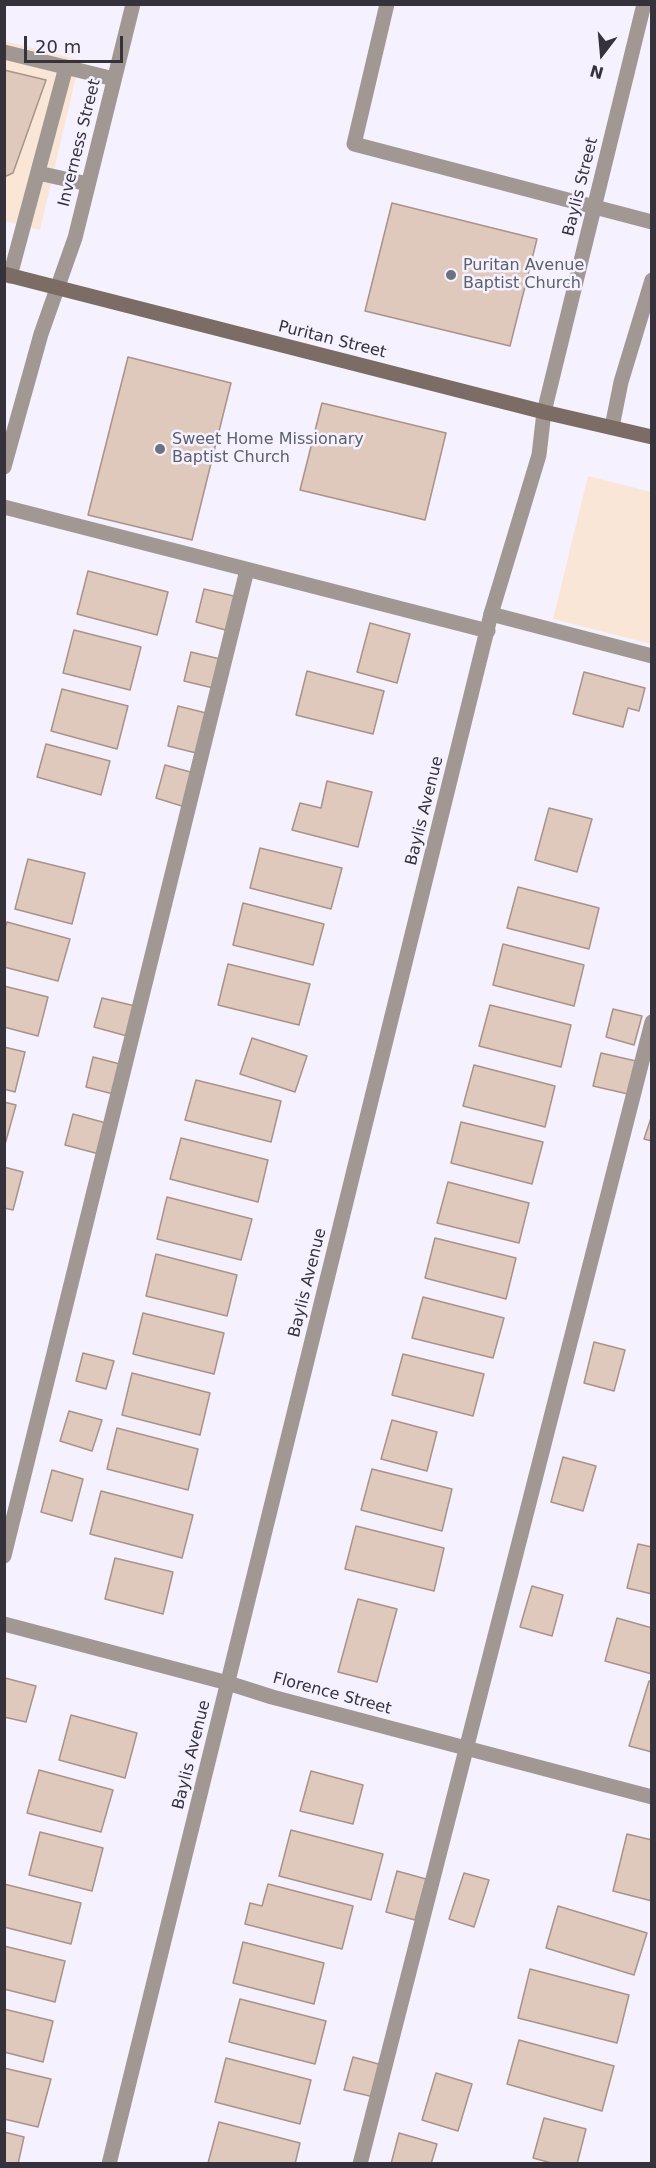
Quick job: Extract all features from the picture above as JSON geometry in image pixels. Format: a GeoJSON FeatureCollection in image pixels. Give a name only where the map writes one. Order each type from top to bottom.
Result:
{"type":"FeatureCollection","features":[{"type":"Feature","properties":{"kind":"street","name":"Inverness Street"},"geometry":{"type":"LineString","coordinates":[[4,466],[41,334],[75,238],[133,4]]}},
{"type":"Feature","properties":{"kind":"street"},"geometry":{"type":"LineString","coordinates":[[387,4],[354,144],[651,222]]}},
{"type":"Feature","properties":{"kind":"street","name":"Baylis Street"},"geometry":{"type":"LineString","coordinates":[[544,412],[644,4]]}},
{"type":"Feature","properties":{"kind":"street"},"geometry":{"type":"LineString","coordinates":[[4,52],[114,79]]}},
{"type":"Feature","properties":{"kind":"street"},"geometry":{"type":"LineString","coordinates":[[7,275],[66,67]]}},
{"type":"Feature","properties":{"kind":"street"},"geometry":{"type":"LineString","coordinates":[[38,172],[88,184]]}},
{"type":"Feature","properties":{"kind":"street","name":"Puritan Street"},"geometry":{"type":"LineString","coordinates":[[7,275],[544,412],[651,437]]}},
{"type":"Feature","properties":{"kind":"street"},"geometry":{"type":"LineString","coordinates":[[612,427],[621,382],[651,280]]}},
{"type":"Feature","properties":{"kind":"street","name":"Baylis Avenue"},"geometry":{"type":"LineString","coordinates":[[109,2163],[492,614],[539,455],[544,412]]}},
{"type":"Feature","properties":{"kind":"street"},"geometry":{"type":"LineString","coordinates":[[4,507],[488,631]]}},
{"type":"Feature","properties":{"kind":"street"},"geometry":{"type":"LineString","coordinates":[[4,1556],[247,570]]}},
{"type":"Feature","properties":{"kind":"street"},"geometry":{"type":"LineString","coordinates":[[492,614],[651,656]]}},
{"type":"Feature","properties":{"kind":"street"},"geometry":{"type":"LineString","coordinates":[[360,2163],[651,1022]]}},
{"type":"Feature","properties":{"kind":"street","name":"Florence Street"},"geometry":{"type":"LineString","coordinates":[[4,1624],[651,1797]]}},
{"type":"Feature","properties":{"kind":"shaded area"},"geometry":{"type":"Polygon","coordinates":[[[5,41],[80,60],[40,230],[5,221],[5,41]]]}},
{"type":"Feature","properties":{"kind":"shaded area"},"geometry":{"type":"Polygon","coordinates":[[[588,476],[651,492],[651,644],[553,619],[588,476]]]}},
{"type":"Feature","properties":{"kind":"building"},"geometry":{"type":"Polygon","coordinates":[[[4,70],[46,80],[13,173],[4,177],[4,70]]]}},
{"type":"Feature","properties":{"kind":"building","name":"Puritan Avenue Baptist Church"},"geometry":{"type":"Polygon","coordinates":[[[392,203],[537,239],[510,346],[365,311],[392,203]]]}},
{"type":"Feature","properties":{"kind":"building","name":"Sweet Home Missionary Baptist Church"},"geometry":{"type":"Polygon","coordinates":[[[128,357],[231,383],[192,540],[88,515],[128,357]]]}},
{"type":"Feature","properties":{"kind":"building"},"geometry":{"type":"Polygon","coordinates":[[[322,403],[446,433],[425,520],[300,490],[322,403]]]}},
{"type":"Feature","properties":{"kind":"building"},"geometry":{"type":"Polygon","coordinates":[[[88,571],[168,592],[157,635],[77,614],[88,571]]]}},
{"type":"Feature","properties":{"kind":"building"},"geometry":{"type":"Polygon","coordinates":[[[204,589],[238,597],[229,631],[196,622],[204,589]]]}},
{"type":"Feature","properties":{"kind":"building"},"geometry":{"type":"Polygon","coordinates":[[[370,623],[410,634],[397,683],[357,672],[370,623]]]}},
{"type":"Feature","properties":{"kind":"building"},"geometry":{"type":"Polygon","coordinates":[[[74,630],[141,647],[130,690],[63,673],[74,630]]]}},
{"type":"Feature","properties":{"kind":"building"},"geometry":{"type":"Polygon","coordinates":[[[191,652],[220,659],[213,688],[184,681],[191,652]]]}},
{"type":"Feature","properties":{"kind":"building"},"geometry":{"type":"Polygon","coordinates":[[[307,671],[384,691],[373,734],[296,715],[307,671]]]}},
{"type":"Feature","properties":{"kind":"building"},"geometry":{"type":"Polygon","coordinates":[[[584,672],[645,688],[639,711],[628,708],[623,727],[573,714],[584,672]]]}},
{"type":"Feature","properties":{"kind":"building"},"geometry":{"type":"Polygon","coordinates":[[[62,689],[128,706],[117,749],[51,731],[62,689]]]}},
{"type":"Feature","properties":{"kind":"building"},"geometry":{"type":"Polygon","coordinates":[[[178,706],[210,714],[200,754],[168,746],[178,706]]]}},
{"type":"Feature","properties":{"kind":"building"},"geometry":{"type":"Polygon","coordinates":[[[46,744],[110,761],[101,795],[37,777],[46,744]]]}},
{"type":"Feature","properties":{"kind":"building"},"geometry":{"type":"Polygon","coordinates":[[[165,765],[194,773],[185,807],[156,798],[165,765]]]}},
{"type":"Feature","properties":{"kind":"building"},"geometry":{"type":"Polygon","coordinates":[[[327,781],[372,792],[358,847],[292,830],[300,803],[321,808],[327,781]]]}},
{"type":"Feature","properties":{"kind":"building"},"geometry":{"type":"Polygon","coordinates":[[[549,808],[592,819],[577,872],[535,860],[549,808]]]}},
{"type":"Feature","properties":{"kind":"building"},"geometry":{"type":"Polygon","coordinates":[[[260,848],[342,868],[331,909],[250,888],[260,848]]]}},
{"type":"Feature","properties":{"kind":"building"},"geometry":{"type":"Polygon","coordinates":[[[28,859],[85,873],[72,924],[15,909],[28,859]]]}},
{"type":"Feature","properties":{"kind":"building"},"geometry":{"type":"Polygon","coordinates":[[[518,887],[599,908],[589,949],[507,928],[518,887]]]}},
{"type":"Feature","properties":{"kind":"building"},"geometry":{"type":"Polygon","coordinates":[[[243,903],[324,924],[313,965],[233,945],[243,903]]]}},
{"type":"Feature","properties":{"kind":"building"},"geometry":{"type":"Polygon","coordinates":[[[7,922],[70,939],[58,981],[4,967],[4,930],[7,922]]]}},
{"type":"Feature","properties":{"kind":"building"},"geometry":{"type":"Polygon","coordinates":[[[503,944],[584,965],[574,1006],[493,985],[503,944]]]}},
{"type":"Feature","properties":{"kind":"building"},"geometry":{"type":"Polygon","coordinates":[[[228,964],[310,984],[299,1025],[218,1005],[228,964]]]}},
{"type":"Feature","properties":{"kind":"building"},"geometry":{"type":"Polygon","coordinates":[[[4,986],[48,997],[38,1036],[4,1027],[4,986]]]}},
{"type":"Feature","properties":{"kind":"building"},"geometry":{"type":"Polygon","coordinates":[[[102,998],[135,1006],[127,1036],[94,1027],[102,998]]]}},
{"type":"Feature","properties":{"kind":"building"},"geometry":{"type":"Polygon","coordinates":[[[490,1005],[571,1025],[561,1067],[479,1046],[490,1005]]]}},
{"type":"Feature","properties":{"kind":"building"},"geometry":{"type":"Polygon","coordinates":[[[613,1009],[642,1016],[634,1045],[606,1037],[613,1009]]]}},
{"type":"Feature","properties":{"kind":"building"},"geometry":{"type":"Polygon","coordinates":[[[252,1038],[307,1056],[295,1092],[240,1074],[252,1038]]]}},
{"type":"Feature","properties":{"kind":"building"},"geometry":{"type":"Polygon","coordinates":[[[4,1047],[25,1052],[15,1092],[4,1089],[4,1047]]]}},
{"type":"Feature","properties":{"kind":"building"},"geometry":{"type":"Polygon","coordinates":[[[601,1053],[636,1061],[628,1094],[593,1086],[601,1053]]]}},
{"type":"Feature","properties":{"kind":"building"},"geometry":{"type":"Polygon","coordinates":[[[93,1057],[120,1064],[113,1094],[86,1087],[93,1057]]]}},
{"type":"Feature","properties":{"kind":"building"},"geometry":{"type":"Polygon","coordinates":[[[474,1065],[555,1086],[545,1127],[463,1106],[474,1065]]]}},
{"type":"Feature","properties":{"kind":"building"},"geometry":{"type":"Polygon","coordinates":[[[196,1080],[281,1101],[271,1142],[185,1120],[196,1080]]]}},
{"type":"Feature","properties":{"kind":"building"},"geometry":{"type":"Polygon","coordinates":[[[4,1102],[16,1105],[4,1148],[4,1102]]]}},
{"type":"Feature","properties":{"kind":"building"},"geometry":{"type":"Polygon","coordinates":[[[73,1114],[106,1123],[99,1154],[65,1145],[73,1114]]]}},
{"type":"Feature","properties":{"kind":"building"},"geometry":{"type":"Polygon","coordinates":[[[652,1115],[652,1141],[644,1139],[652,1115]]]}},
{"type":"Feature","properties":{"kind":"building"},"geometry":{"type":"Polygon","coordinates":[[[461,1122],[543,1142],[532,1184],[451,1163],[461,1122]]]}},
{"type":"Feature","properties":{"kind":"building"},"geometry":{"type":"Polygon","coordinates":[[[181,1138],[268,1160],[258,1202],[170,1179],[181,1138]]]}},
{"type":"Feature","properties":{"kind":"building"},"geometry":{"type":"Polygon","coordinates":[[[4,1167],[23,1172],[13,1210],[4,1208],[4,1167]]]}},
{"type":"Feature","properties":{"kind":"building"},"geometry":{"type":"Polygon","coordinates":[[[448,1182],[529,1203],[519,1243],[437,1223],[448,1182]]]}},
{"type":"Feature","properties":{"kind":"building"},"geometry":{"type":"Polygon","coordinates":[[[167,1197],[252,1219],[241,1260],[157,1239],[167,1197]]]}},
{"type":"Feature","properties":{"kind":"building"},"geometry":{"type":"Polygon","coordinates":[[[435,1238],[516,1258],[506,1299],[425,1278],[435,1238]]]}},
{"type":"Feature","properties":{"kind":"building"},"geometry":{"type":"Polygon","coordinates":[[[156,1254],[237,1275],[227,1316],[146,1296],[156,1254]]]}},
{"type":"Feature","properties":{"kind":"building"},"geometry":{"type":"Polygon","coordinates":[[[423,1297],[504,1318],[493,1358],[412,1338],[423,1297]]]}},
{"type":"Feature","properties":{"kind":"building"},"geometry":{"type":"Polygon","coordinates":[[[143,1313],[224,1333],[214,1374],[133,1354],[143,1313]]]}},
{"type":"Feature","properties":{"kind":"building"},"geometry":{"type":"Polygon","coordinates":[[[594,1342],[625,1350],[614,1391],[584,1383],[594,1342]]]}},
{"type":"Feature","properties":{"kind":"building"},"geometry":{"type":"Polygon","coordinates":[[[83,1353],[114,1361],[106,1389],[76,1381],[83,1353]]]}},
{"type":"Feature","properties":{"kind":"building"},"geometry":{"type":"Polygon","coordinates":[[[403,1354],[484,1374],[473,1416],[392,1395],[403,1354]]]}},
{"type":"Feature","properties":{"kind":"building"},"geometry":{"type":"Polygon","coordinates":[[[132,1373],[210,1393],[200,1435],[122,1415],[132,1373]]]}},
{"type":"Feature","properties":{"kind":"building"},"geometry":{"type":"Polygon","coordinates":[[[69,1411],[102,1420],[92,1451],[60,1441],[69,1411]]]}},
{"type":"Feature","properties":{"kind":"building"},"geometry":{"type":"Polygon","coordinates":[[[392,1420],[437,1432],[427,1471],[381,1459],[392,1420]]]}},
{"type":"Feature","properties":{"kind":"building"},"geometry":{"type":"Polygon","coordinates":[[[117,1428],[198,1449],[188,1490],[107,1469],[117,1428]]]}},
{"type":"Feature","properties":{"kind":"building"},"geometry":{"type":"Polygon","coordinates":[[[563,1457],[596,1466],[583,1511],[551,1502],[563,1457]]]}},
{"type":"Feature","properties":{"kind":"building"},"geometry":{"type":"Polygon","coordinates":[[[372,1469],[452,1489],[442,1531],[361,1510],[372,1469]]]}},
{"type":"Feature","properties":{"kind":"building"},"geometry":{"type":"Polygon","coordinates":[[[52,1470],[83,1479],[72,1521],[41,1512],[52,1470]]]}},
{"type":"Feature","properties":{"kind":"building"},"geometry":{"type":"Polygon","coordinates":[[[101,1491],[193,1515],[182,1558],[90,1534],[101,1491]]]}},
{"type":"Feature","properties":{"kind":"building"},"geometry":{"type":"Polygon","coordinates":[[[356,1526],[444,1548],[434,1591],[345,1569],[356,1526]]]}},
{"type":"Feature","properties":{"kind":"building"},"geometry":{"type":"Polygon","coordinates":[[[638,1544],[652,1547],[652,1594],[627,1588],[638,1544]]]}},
{"type":"Feature","properties":{"kind":"building"},"geometry":{"type":"Polygon","coordinates":[[[115,1558],[173,1572],[163,1614],[105,1599],[115,1558]]]}},
{"type":"Feature","properties":{"kind":"building"},"geometry":{"type":"Polygon","coordinates":[[[532,1586],[563,1595],[552,1636],[520,1627],[532,1586]]]}},
{"type":"Feature","properties":{"kind":"building"},"geometry":{"type":"Polygon","coordinates":[[[358,1599],[397,1609],[377,1682],[338,1672],[358,1599]]]}},
{"type":"Feature","properties":{"kind":"building"},"geometry":{"type":"Polygon","coordinates":[[[617,1618],[652,1628],[652,1674],[605,1661],[617,1618]]]}},
{"type":"Feature","properties":{"kind":"building"},"geometry":{"type":"Polygon","coordinates":[[[5,1678],[36,1686],[26,1722],[4,1717],[5,1678]]]}},
{"type":"Feature","properties":{"kind":"building"},"geometry":{"type":"Polygon","coordinates":[[[649,1681],[652,1682],[652,1752],[629,1746],[649,1681]]]}},
{"type":"Feature","properties":{"kind":"building"},"geometry":{"type":"Polygon","coordinates":[[[71,1715],[137,1733],[125,1778],[59,1760],[71,1715]]]}},
{"type":"Feature","properties":{"kind":"building"},"geometry":{"type":"Polygon","coordinates":[[[39,1770],[113,1790],[101,1832],[27,1813],[39,1770]]]}},
{"type":"Feature","properties":{"kind":"building"},"geometry":{"type":"Polygon","coordinates":[[[311,1771],[363,1785],[353,1824],[300,1811],[311,1771]]]}},
{"type":"Feature","properties":{"kind":"building"},"geometry":{"type":"Polygon","coordinates":[[[291,1830],[383,1854],[371,1900],[279,1876],[291,1830]]]}},
{"type":"Feature","properties":{"kind":"building"},"geometry":{"type":"Polygon","coordinates":[[[40,1832],[103,1848],[92,1891],[29,1875],[40,1832]]]}},
{"type":"Feature","properties":{"kind":"building"},"geometry":{"type":"Polygon","coordinates":[[[627,1834],[652,1840],[652,1901],[613,1891],[627,1834]]]}},
{"type":"Feature","properties":{"kind":"building"},"geometry":{"type":"Polygon","coordinates":[[[397,1871],[426,1879],[415,1920],[386,1912],[397,1871]]]}},
{"type":"Feature","properties":{"kind":"building"},"geometry":{"type":"Polygon","coordinates":[[[464,1873],[489,1880],[474,1927],[449,1919],[464,1873]]]}},
{"type":"Feature","properties":{"kind":"building"},"geometry":{"type":"Polygon","coordinates":[[[4,1884],[81,1903],[71,1944],[4,1927],[4,1884]]]}},
{"type":"Feature","properties":{"kind":"building"},"geometry":{"type":"Polygon","coordinates":[[[268,1884],[353,1906],[342,1949],[245,1924],[250,1903],[262,1906],[268,1884]]]}},
{"type":"Feature","properties":{"kind":"building"},"geometry":{"type":"Polygon","coordinates":[[[558,1906],[647,1933],[634,1975],[546,1948],[558,1906]]]}},
{"type":"Feature","properties":{"kind":"building"},"geometry":{"type":"Polygon","coordinates":[[[243,1942],[324,1963],[314,2004],[233,1983],[243,1942]]]}},
{"type":"Feature","properties":{"kind":"building"},"geometry":{"type":"Polygon","coordinates":[[[4,1946],[65,1961],[55,2002],[4,1989],[4,1946]]]}},
{"type":"Feature","properties":{"kind":"building"},"geometry":{"type":"Polygon","coordinates":[[[530,1969],[629,1995],[617,2043],[518,2018],[530,1969]]]}},
{"type":"Feature","properties":{"kind":"building"},"geometry":{"type":"Polygon","coordinates":[[[240,1999],[326,2021],[315,2064],[229,2042],[240,1999]]]}},
{"type":"Feature","properties":{"kind":"building"},"geometry":{"type":"Polygon","coordinates":[[[4,2009],[53,2021],[43,2062],[4,2052],[4,2009]]]}},
{"type":"Feature","properties":{"kind":"building"},"geometry":{"type":"Polygon","coordinates":[[[519,2040],[614,2066],[602,2111],[507,2084],[519,2040]]]}},
{"type":"Feature","properties":{"kind":"building"},"geometry":{"type":"Polygon","coordinates":[[[353,2057],[382,2065],[374,2097],[344,2090],[353,2057]]]}},
{"type":"Feature","properties":{"kind":"building"},"geometry":{"type":"Polygon","coordinates":[[[226,2058],[311,2080],[300,2124],[215,2102],[226,2058]]]}},
{"type":"Feature","properties":{"kind":"building"},"geometry":{"type":"Polygon","coordinates":[[[4,2068],[51,2079],[38,2127],[4,2119],[4,2068]]]}},
{"type":"Feature","properties":{"kind":"building"},"geometry":{"type":"Polygon","coordinates":[[[436,2073],[472,2084],[458,2131],[422,2120],[436,2073]]]}},
{"type":"Feature","properties":{"kind":"building"},"geometry":{"type":"Polygon","coordinates":[[[544,2118],[586,2129],[577,2164],[555,2164],[533,2158],[544,2118]]]}},
{"type":"Feature","properties":{"kind":"building"},"geometry":{"type":"Polygon","coordinates":[[[219,2122],[300,2143],[295,2164],[208,2163],[219,2122]]]}},
{"type":"Feature","properties":{"kind":"building"},"geometry":{"type":"Polygon","coordinates":[[[4,2132],[24,2137],[18,2164],[4,2164],[4,2132]]]}},
{"type":"Feature","properties":{"kind":"building"},"geometry":{"type":"Polygon","coordinates":[[[399,2133],[437,2144],[431,2164],[391,2164],[399,2133]]]}},
{"type":"Feature","properties":{"kind":"place","name":"Puritan Avenue Baptist Church"},"geometry":{"type":"Point","coordinates":[451,275]}},
{"type":"Feature","properties":{"kind":"place","name":"Sweet Home Missionary Baptist Church"},"geometry":{"type":"Point","coordinates":[160,449]}}]}
